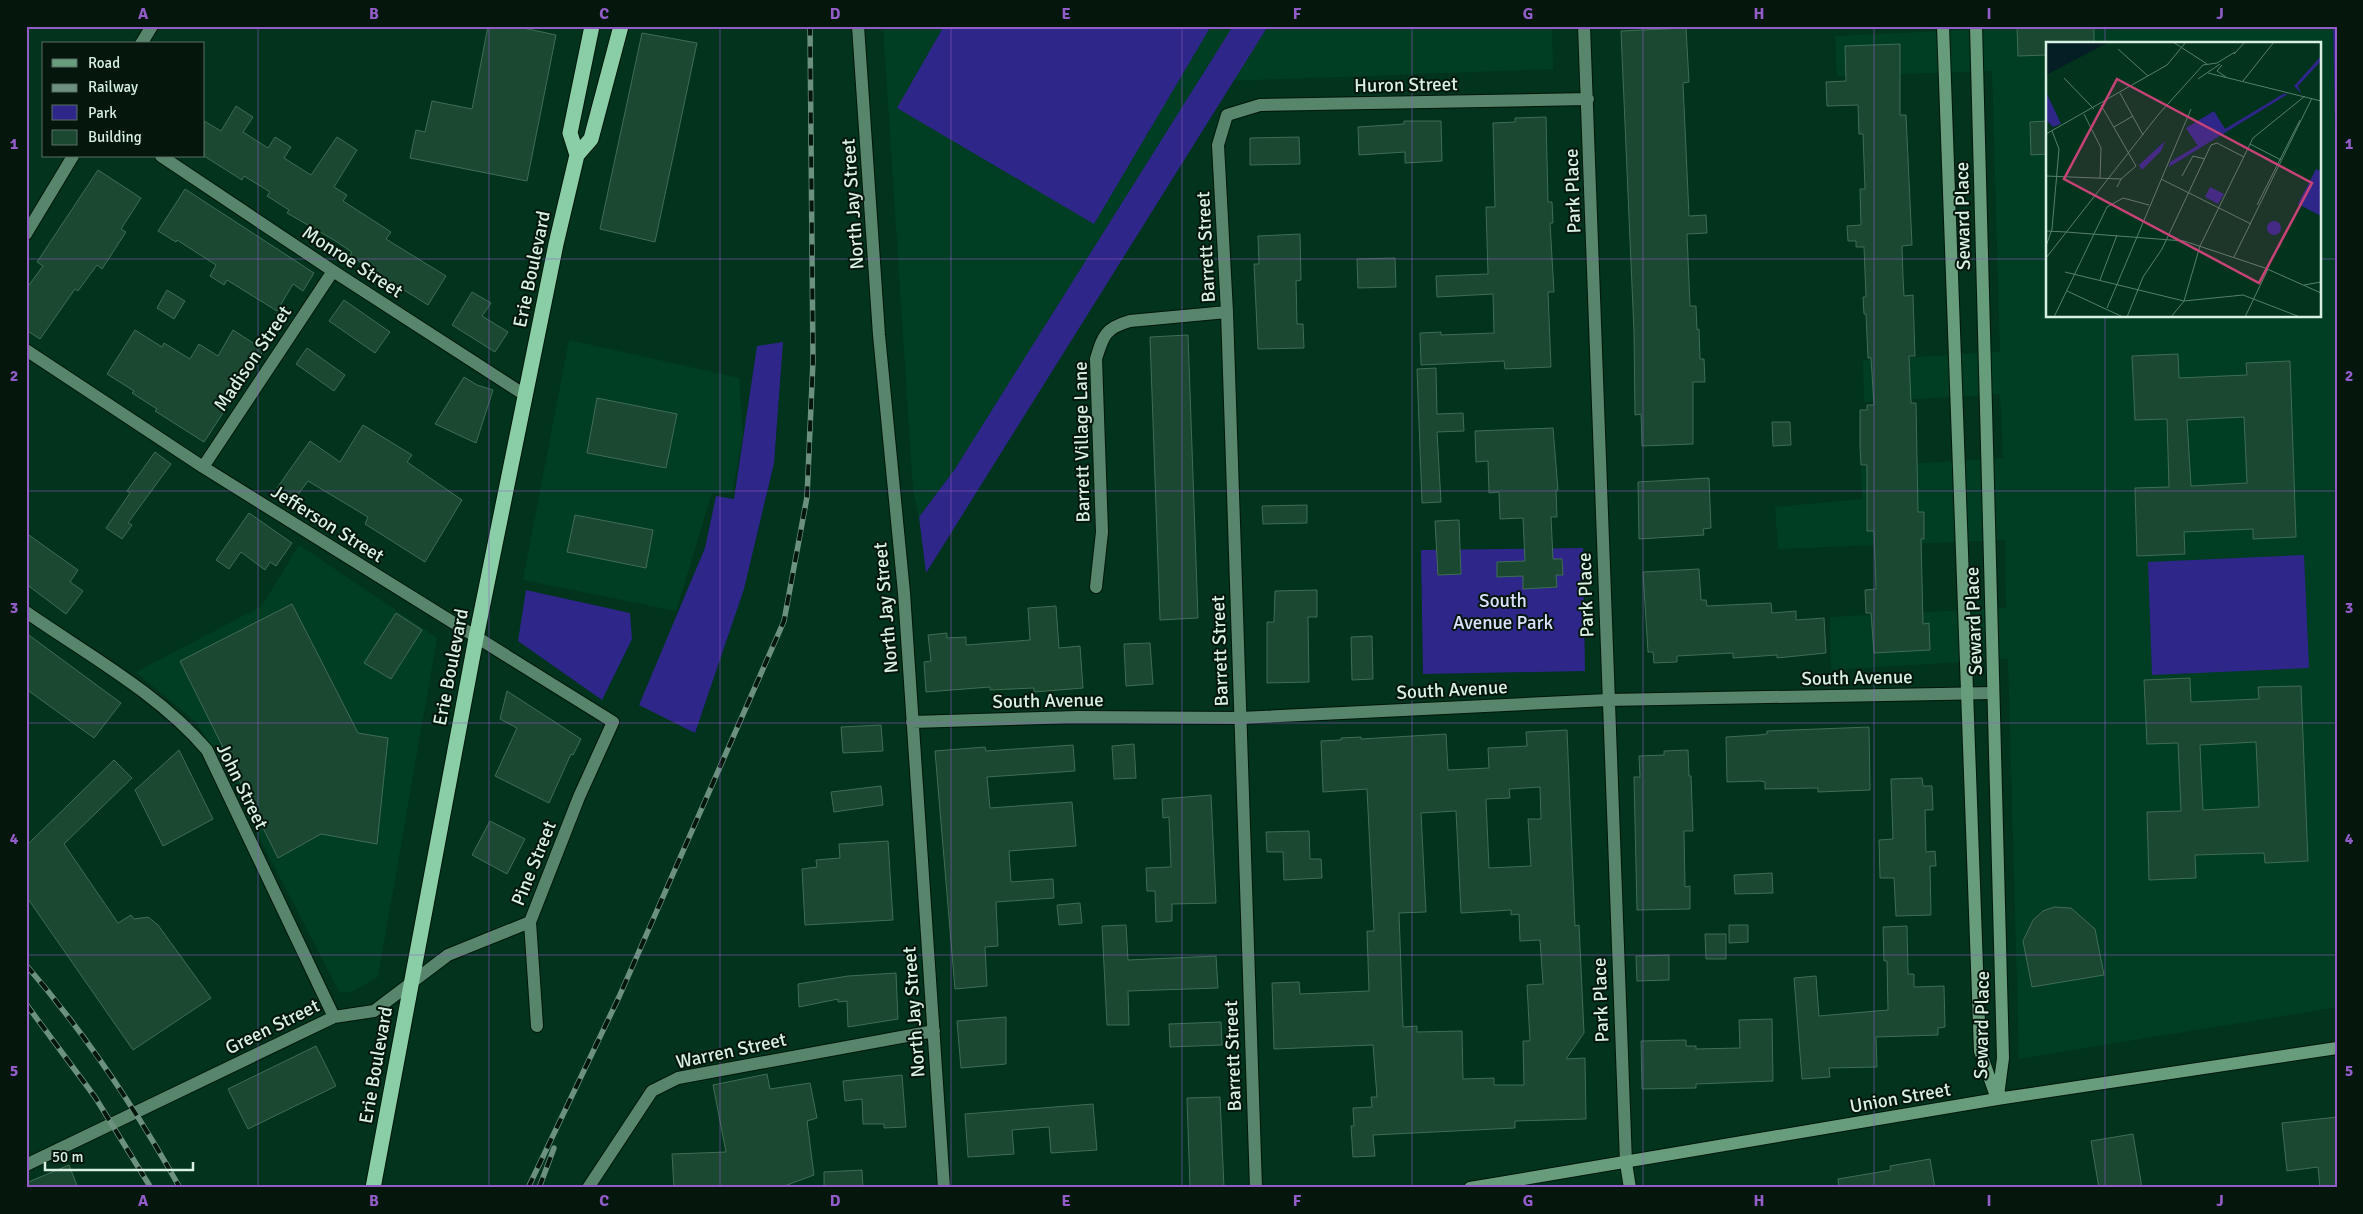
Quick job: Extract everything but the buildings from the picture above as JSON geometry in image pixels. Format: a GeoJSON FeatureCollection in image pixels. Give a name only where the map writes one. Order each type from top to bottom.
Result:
{"type":"FeatureCollection","features":[{"type":"Feature","properties":{"kind":"highway","name":"Erie Boulevard"},"geometry":{"type":"LineString","coordinates":[[577,155],[570,133],[592,26]]}},
{"type":"Feature","properties":{"kind":"highway","name":"Erie Boulevard"},"geometry":{"type":"LineString","coordinates":[[373,1188],[476,638],[525,395],[577,155],[591,139],[622,26]]}},
{"type":"Feature","properties":{"kind":"street"},"geometry":{"type":"LineString","coordinates":[[142,42],[152,26]]}},
{"type":"Feature","properties":{"kind":"street","name":"North Jay Street"},"geometry":{"type":"LineString","coordinates":[[858,26],[879,335],[904,593],[944,1188]]}},
{"type":"Feature","properties":{"kind":"street","name":"Park Place"},"geometry":{"type":"LineString","coordinates":[[1584,26],[1626,1163]]}},
{"type":"Feature","properties":{"kind":"street","name":"Seward Place"},"geometry":{"type":"LineString","coordinates":[[1943,26],[1980,1051],[1998,1099]]}},
{"type":"Feature","properties":{"kind":"street","name":"Seward Place"},"geometry":{"type":"LineString","coordinates":[[1976,26],[2003,1058],[1998,1099]]}},
{"type":"Feature","properties":{"kind":"street","name":"Huron Street"},"geometry":{"type":"LineString","coordinates":[[1227,116],[1260,105],[1588,99]]}},
{"type":"Feature","properties":{"kind":"street","name":"Barrett Street"},"geometry":{"type":"LineString","coordinates":[[1227,116],[1218,145],[1227,312],[1256,1188]]}},
{"type":"Feature","properties":{"kind":"street"},"geometry":{"type":"LineString","coordinates":[[26,234],[72,158]]}},
{"type":"Feature","properties":{"kind":"street","name":"Monroe Street"},"geometry":{"type":"LineString","coordinates":[[165,158],[333,271],[525,395]]}},
{"type":"Feature","properties":{"kind":"street","name":"Madison Street"},"geometry":{"type":"LineString","coordinates":[[203,467],[333,271]]}},
{"type":"Feature","properties":{"kind":"street","name":"Barrett Village Lane"},"geometry":{"type":"LineString","coordinates":[[1096,586],[1102,532],[1096,359],[1101,342],[1107,332],[1115,325],[1130,321],[1227,312]]}},
{"type":"Feature","properties":{"kind":"street","name":"Jefferson Street"},"geometry":{"type":"LineString","coordinates":[[26,350],[203,467],[613,722]]}},
{"type":"Feature","properties":{"kind":"street","name":"John Street"},"geometry":{"type":"LineString","coordinates":[[26,612],[161,705],[188,728],[207,750],[334,1017]]}},
{"type":"Feature","properties":{"kind":"street","name":"South Avenue"},"geometry":{"type":"LineString","coordinates":[[912,722],[1078,717],[1240,718],[1608,700],[1993,693]]}},
{"type":"Feature","properties":{"kind":"street","name":"Pine Street"},"geometry":{"type":"LineString","coordinates":[[537,1026],[530,922],[579,797],[613,722]]}},
{"type":"Feature","properties":{"kind":"street","name":"Green Street"},"geometry":{"type":"LineString","coordinates":[[26,1165],[334,1017],[374,1011],[410,986],[448,955],[530,922]]}},
{"type":"Feature","properties":{"kind":"street","name":"Warren Street"},"geometry":{"type":"LineString","coordinates":[[588,1188],[652,1091],[678,1078],[934,1031]]}},
{"type":"Feature","properties":{"kind":"street","name":"Union Street"},"geometry":{"type":"LineString","coordinates":[[1470,1188],[1998,1099],[2337,1048]]}},
{"type":"Feature","properties":{"kind":"street"},"geometry":{"type":"LineString","coordinates":[[1626,1163],[1630,1188]]}},
{"type":"Feature","properties":{"kind":"shaded area"},"geometry":{"type":"Polygon","coordinates":[[[883,26],[1552,26],[1553,69],[1200,82],[955,469],[919,517],[913,490],[883,26]]]}},
{"type":"Feature","properties":{"kind":"shaded area"},"geometry":{"type":"Polygon","coordinates":[[[1991,26],[2337,26],[2337,1007],[2019,1059],[2008,659],[1831,670],[1830,617],[2006,608],[2005,540],[1778,549],[1775,507],[1862,499],[1861,467],[2003,458],[2000,394],[1864,402],[1863,360],[2000,352],[1992,71],[1837,76],[1835,36],[1990,29],[1991,26]]]}},
{"type":"Feature","properties":{"kind":"shaded area"},"geometry":{"type":"Polygon","coordinates":[[[569,340],[739,378],[743,436],[732,493],[712,493],[676,611],[523,580],[569,340]]]}},
{"type":"Feature","properties":{"kind":"shaded area"},"geometry":{"type":"Polygon","coordinates":[[[299,545],[437,638],[378,977],[353,991],[340,993],[232,785],[197,723],[136,672],[262,606],[299,545]]]}},
{"type":"Feature","properties":{"kind":"green space"},"geometry":{"type":"Polygon","coordinates":[[[944,26],[1211,26],[1094,224],[897,108],[944,26]]]}},
{"type":"Feature","properties":{"kind":"green space"},"geometry":{"type":"Polygon","coordinates":[[[1233,26],[1268,26],[926,573],[919,517],[955,469],[1233,26]]]}},
{"type":"Feature","properties":{"kind":"green space"},"geometry":{"type":"Polygon","coordinates":[[[2333,26],[2337,26],[2337,229],[2333,26]]]}},
{"type":"Feature","properties":{"kind":"green space"},"geometry":{"type":"Polygon","coordinates":[[[783,342],[774,463],[744,589],[695,733],[639,705],[705,548],[716,496],[734,499],[757,346],[783,342]]]}},
{"type":"Feature","properties":{"kind":"green space","name":"South Avenue Park"},"geometry":{"type":"Polygon","coordinates":[[[1583,548],[1585,671],[1423,674],[1421,550],[1583,548]]]}},
{"type":"Feature","properties":{"kind":"green space"},"geometry":{"type":"Polygon","coordinates":[[[2304,555],[2309,668],[2152,675],[2148,562],[2304,555]]]}},
{"type":"Feature","properties":{"kind":"green space"},"geometry":{"type":"Polygon","coordinates":[[[526,590],[630,613],[632,639],[602,700],[518,641],[526,590]]]}},
{"type":"Feature","properties":{"kind":"railway"},"geometry":{"type":"LineString","coordinates":[[528,1188],[619,997],[784,621],[807,497],[813,361],[810,26]]}},
{"type":"Feature","properties":{"kind":"railway"},"geometry":{"type":"LineString","coordinates":[[26,965],[68,1017],[109,1073],[146,1130],[180,1188]]}},
{"type":"Feature","properties":{"kind":"railway"},"geometry":{"type":"LineString","coordinates":[[26,1004],[95,1097],[151,1188]]}},
{"type":"Feature","properties":{"kind":"railway"},"geometry":{"type":"LineString","coordinates":[[539,1188],[554,1148]]}}]}
